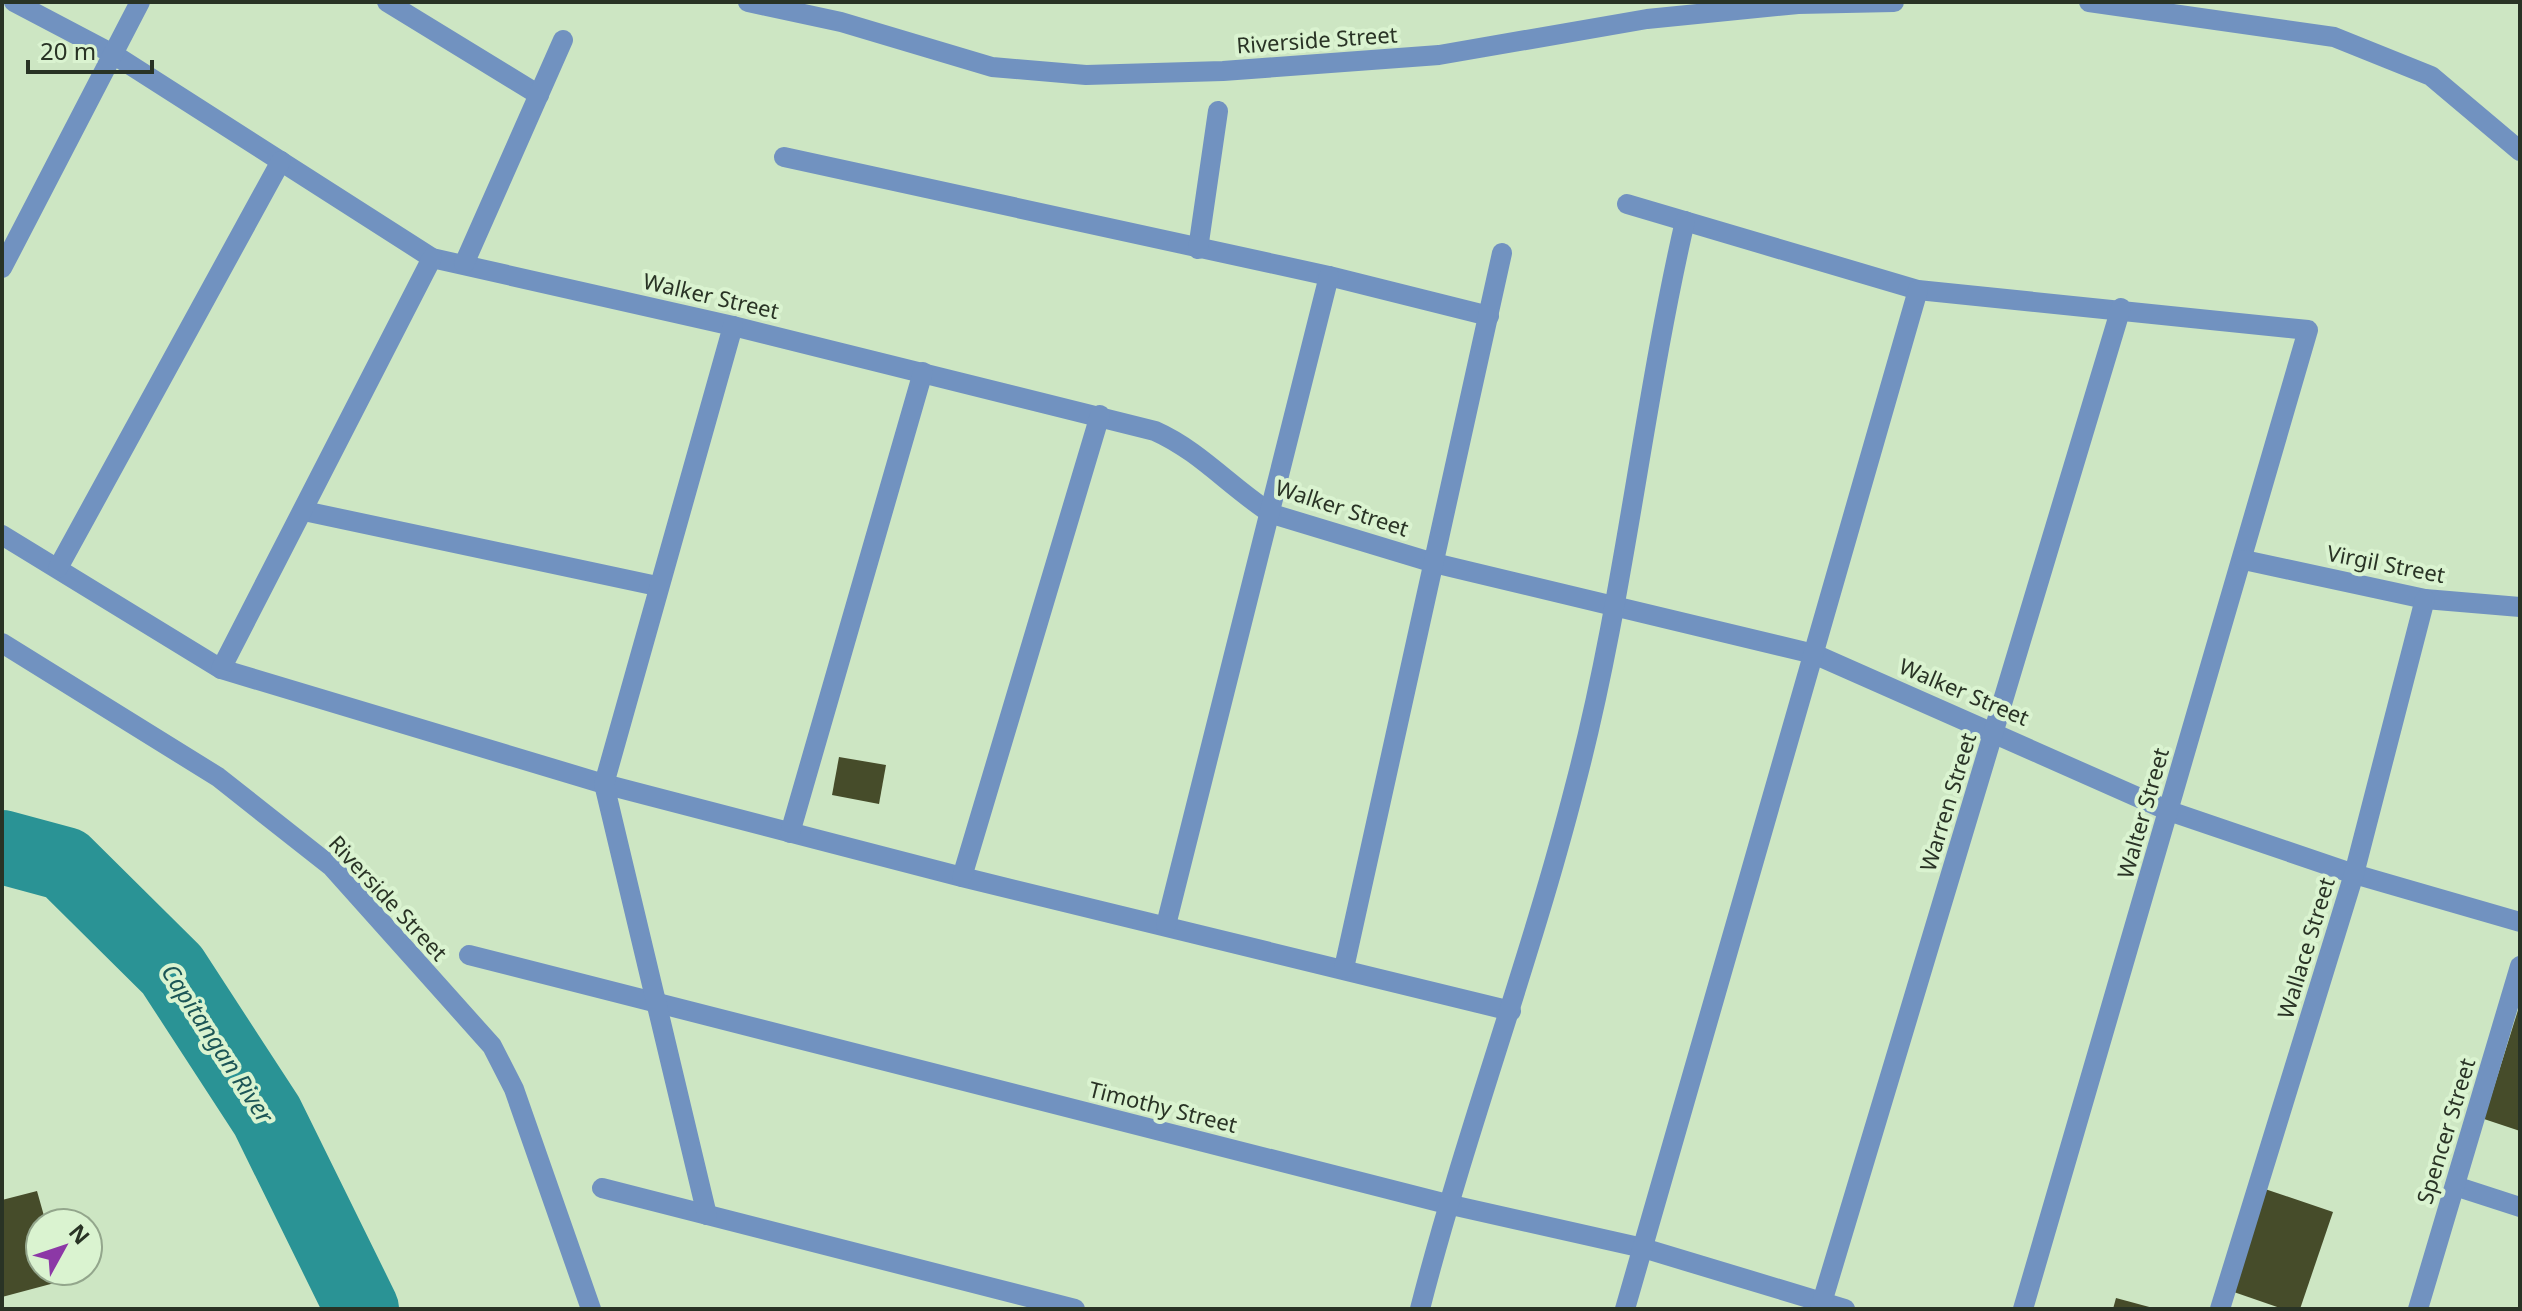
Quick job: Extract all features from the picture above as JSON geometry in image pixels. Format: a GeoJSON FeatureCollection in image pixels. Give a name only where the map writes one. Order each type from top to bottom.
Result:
{"type":"FeatureCollection","features":[{"type":"Feature","properties":{"kind":"street","name":"Walker Street"},"geometry":{"type":"LineString","coordinates":[[14,2],[113,54],[432,258],[733,326],[1100,415],[1176,441],[1272,514],[1434,563],[1814,654],[1995,731],[2169,811],[2354,874],[2520,922]]}},
{"type":"Feature","properties":{"kind":"street"},"geometry":{"type":"LineString","coordinates":[[2,268],[140,2]]}},
{"type":"Feature","properties":{"kind":"street"},"geometry":{"type":"LineString","coordinates":[[387,2],[539,95]]}},
{"type":"Feature","properties":{"kind":"street","name":"Riverside Street"},"geometry":{"type":"LineString","coordinates":[[748,2],[841,22],[992,67],[1086,75],[1223,71],[1439,55],[1647,19],[1798,4],[1894,2]]}},
{"type":"Feature","properties":{"kind":"street"},"geometry":{"type":"LineString","coordinates":[[2089,2],[2334,37],[2431,76],[2520,151]]}},
{"type":"Feature","properties":{"kind":"street"},"geometry":{"type":"LineString","coordinates":[[464,264],[563,40]]}},
{"type":"Feature","properties":{"kind":"street"},"geometry":{"type":"LineString","coordinates":[[1198,249],[1218,111]]}},
{"type":"Feature","properties":{"kind":"street"},"geometry":{"type":"LineString","coordinates":[[784,157],[1329,276],[1489,316]]}},
{"type":"Feature","properties":{"kind":"street"},"geometry":{"type":"LineString","coordinates":[[58,568],[281,161]]}},
{"type":"Feature","properties":{"kind":"street"},"geometry":{"type":"LineString","coordinates":[[1627,204],[1918,290],[2121,308]]}},
{"type":"Feature","properties":{"kind":"street"},"geometry":{"type":"LineString","coordinates":[[1420,1309],[1447,1204],[1511,1011],[1576,784],[1685,221]]}},
{"type":"Feature","properties":{"kind":"street"},"geometry":{"type":"LineString","coordinates":[[1344,968],[1502,253]]}},
{"type":"Feature","properties":{"kind":"street"},"geometry":{"type":"LineString","coordinates":[[221,669],[432,258]]}},
{"type":"Feature","properties":{"kind":"street"},"geometry":{"type":"LineString","coordinates":[[1166,925],[1272,514],[1329,276]]}},
{"type":"Feature","properties":{"kind":"street"},"geometry":{"type":"LineString","coordinates":[[1625,1309],[1918,290]]}},
{"type":"Feature","properties":{"kind":"street","name":"Walter Street"},"geometry":{"type":"LineString","coordinates":[[2023,1309],[2244,560],[2308,330],[2121,308]]}},
{"type":"Feature","properties":{"kind":"street","name":"Warren Street"},"geometry":{"type":"LineString","coordinates":[[1821,1306],[2121,308]]}},
{"type":"Feature","properties":{"kind":"street"},"geometry":{"type":"LineString","coordinates":[[707,1215],[653,1002],[604,784],[657,586],[733,326]]}},
{"type":"Feature","properties":{"kind":"street"},"geometry":{"type":"LineString","coordinates":[[790,833],[923,372]]}},
{"type":"Feature","properties":{"kind":"street"},"geometry":{"type":"LineString","coordinates":[[962,877],[1100,415]]}},
{"type":"Feature","properties":{"kind":"street"},"geometry":{"type":"LineString","coordinates":[[304,511],[657,586]]}},
{"type":"Feature","properties":{"kind":"street"},"geometry":{"type":"LineString","coordinates":[[2,535],[221,669],[604,784],[962,877],[1511,1011]]}},
{"type":"Feature","properties":{"kind":"street","name":"Virgil Street"},"geometry":{"type":"LineString","coordinates":[[2244,560],[2425,599],[2520,607]]}},
{"type":"Feature","properties":{"kind":"street","name":"Wallace Street"},"geometry":{"type":"LineString","coordinates":[[2220,1309],[2354,874],[2425,599]]}},
{"type":"Feature","properties":{"kind":"street","name":"Riverside Street"},"geometry":{"type":"LineString","coordinates":[[2,643],[218,777],[332,867],[492,1046],[514,1089],[591,1309]]}},
{"type":"Feature","properties":{"kind":"street","name":"Timothy Street"},"geometry":{"type":"LineString","coordinates":[[469,955],[1447,1204],[1643,1248],[1821,1306],[1845,1309]]}},
{"type":"Feature","properties":{"kind":"street","name":"Spencer Street"},"geometry":{"type":"LineString","coordinates":[[2418,1309],[2520,966]]}},
{"type":"Feature","properties":{"kind":"street"},"geometry":{"type":"LineString","coordinates":[[2455,1186],[2520,1207]]}},
{"type":"Feature","properties":{"kind":"street"},"geometry":{"type":"LineString","coordinates":[[602,1188],[1075,1309]]}},
{"type":"Feature","properties":{"kind":"building"},"geometry":{"type":"Polygon","coordinates":[[[839,757],[886,765],[879,804],[832,795],[839,757]]]}},
{"type":"Feature","properties":{"kind":"building"},"geometry":{"type":"Polygon","coordinates":[[[2520,1007],[2520,1131],[2484,1119],[2520,1007]]]}},
{"type":"Feature","properties":{"kind":"building"},"geometry":{"type":"Polygon","coordinates":[[[2262,1188],[2333,1212],[2300,1309],[2283,1309],[2228,1290],[2262,1188]]]}},
{"type":"Feature","properties":{"kind":"building"},"geometry":{"type":"Polygon","coordinates":[[[37,1191],[42,1207],[24,1207],[24,1287],[40,1287],[2,1297],[2,1200],[37,1191]]]}},
{"type":"Feature","properties":{"kind":"building"},"geometry":{"type":"Polygon","coordinates":[[[2116,1298],[2153,1308],[2153,1309],[2113,1309],[2116,1298]]]}},
{"type":"Feature","properties":{"kind":"waterway","name":"Capitangan River"},"geometry":{"type":"LineString","coordinates":[[2,847],[65,864],[172,970],[267,1116],[362,1309]]}}]}
